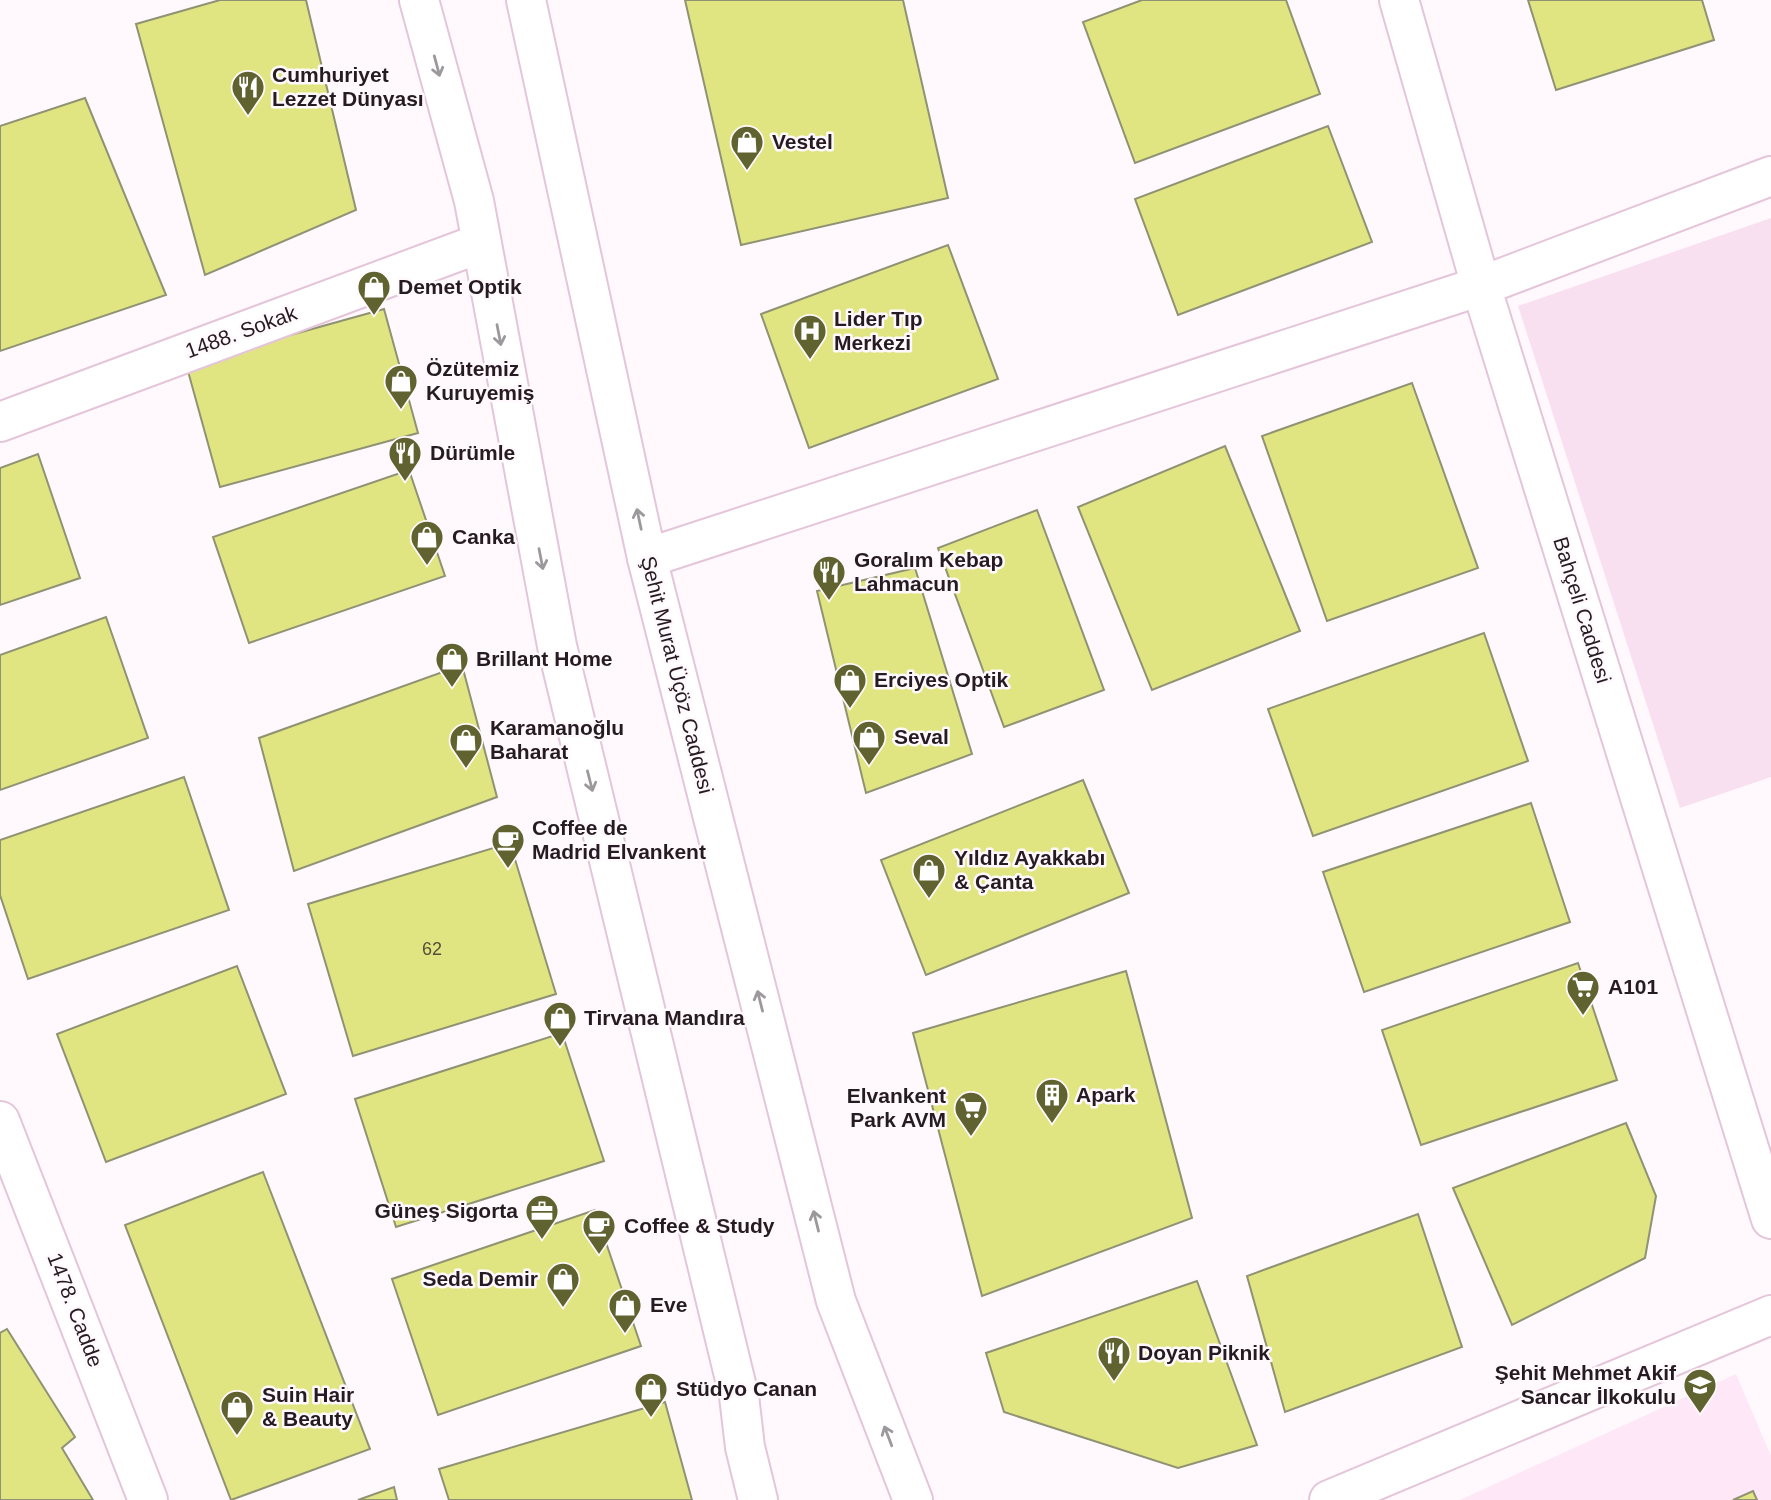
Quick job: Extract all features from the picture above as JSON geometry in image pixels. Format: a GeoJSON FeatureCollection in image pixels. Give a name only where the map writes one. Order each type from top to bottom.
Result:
{"type":"FeatureCollection","features":[{"type":"Feature","properties":{"kind":"street"},"geometry":{"type":"LineString","coordinates":[[419,0],[474,201],[557,646],[739,1396],[745,1447],[758,1500]]}},
{"type":"Feature","properties":{"kind":"street","name":"Şehit Murat Üçöz Caddesi"},"geometry":{"type":"LineString","coordinates":[[526,0],[647,558],[836,1301],[913,1500]]}},
{"type":"Feature","properties":{"kind":"street","name":"Bahçeli Caddesi"},"geometry":{"type":"LineString","coordinates":[[1399,0],[1481,286],[1771,1219]]}},
{"type":"Feature","properties":{"kind":"street"},"geometry":{"type":"LineString","coordinates":[[647,558],[1481,286],[1771,176]]}},
{"type":"Feature","properties":{"kind":"street","name":"1488. Sokak"},"geometry":{"type":"LineString","coordinates":[[0,422],[481,243]]}},
{"type":"Feature","properties":{"kind":"street","name":"1478. Cadde"},"geometry":{"type":"LineString","coordinates":[[0,1121],[148,1500]]}},
{"type":"Feature","properties":{"kind":"street"},"geometry":{"type":"LineString","coordinates":[[1329,1500],[1771,1315]]}},
{"type":"Feature","properties":{"kind":"shaded area"},"geometry":{"type":"Polygon","coordinates":[[[1771,218],[1771,777],[1680,808],[1518,306],[1771,218]]]}},
{"type":"Feature","properties":{"kind":"shaded area","name":"Şehit Mehmet Akif Sancar İlkokulu"},"geometry":{"type":"Polygon","coordinates":[[[1736,1374],[1771,1456],[1771,1500],[1460,1500],[1736,1374]]]}},
{"type":"Feature","properties":{"kind":"building","name":"Cumhuriyet Lezzet Dünyası"},"geometry":{"type":"Polygon","coordinates":[[[220,0],[306,0],[356,210],[205,275],[136,24],[220,0]]]}},
{"type":"Feature","properties":{"kind":"building"},"geometry":{"type":"Polygon","coordinates":[[[685,0],[903,0],[948,198],[741,245],[685,0]]]}},
{"type":"Feature","properties":{"kind":"building"},"geometry":{"type":"Polygon","coordinates":[[[1142,0],[1286,0],[1320,94],[1135,163],[1083,22],[1142,0]]]}},
{"type":"Feature","properties":{"kind":"building"},"geometry":{"type":"Polygon","coordinates":[[[1528,0],[1702,0],[1714,40],[1556,90],[1528,0]]]}},
{"type":"Feature","properties":{"kind":"building"},"geometry":{"type":"Polygon","coordinates":[[[85,98],[166,295],[0,351],[0,126],[85,98]]]}},
{"type":"Feature","properties":{"kind":"building"},"geometry":{"type":"Polygon","coordinates":[[[1328,126],[1372,242],[1178,315],[1135,199],[1328,126]]]}},
{"type":"Feature","properties":{"kind":"building"},"geometry":{"type":"Polygon","coordinates":[[[948,245],[998,379],[809,448],[761,314],[948,245]]]}},
{"type":"Feature","properties":{"kind":"building"},"geometry":{"type":"Polygon","coordinates":[[[384,309],[418,433],[220,487],[186,364],[384,309]]]}},
{"type":"Feature","properties":{"kind":"building"},"geometry":{"type":"Polygon","coordinates":[[[1412,383],[1478,568],[1327,621],[1262,436],[1412,383]]]}},
{"type":"Feature","properties":{"kind":"building"},"geometry":{"type":"Polygon","coordinates":[[[1225,446],[1300,631],[1152,690],[1078,507],[1225,446]]]}},
{"type":"Feature","properties":{"kind":"building"},"geometry":{"type":"Polygon","coordinates":[[[38,454],[80,578],[0,605],[0,468],[38,454]]]}},
{"type":"Feature","properties":{"kind":"building"},"geometry":{"type":"Polygon","coordinates":[[[409,470],[445,576],[249,643],[213,537],[409,470]]]}},
{"type":"Feature","properties":{"kind":"building"},"geometry":{"type":"Polygon","coordinates":[[[1037,510],[1104,690],[1004,727],[938,548],[1037,510]]]}},
{"type":"Feature","properties":{"kind":"building"},"geometry":{"type":"Polygon","coordinates":[[[915,568],[972,754],[866,793],[817,591],[915,568]]]}},
{"type":"Feature","properties":{"kind":"building"},"geometry":{"type":"Polygon","coordinates":[[[106,617],[148,738],[0,790],[0,655],[106,617]]]}},
{"type":"Feature","properties":{"kind":"building"},"geometry":{"type":"Polygon","coordinates":[[[1484,633],[1528,761],[1313,836],[1268,709],[1484,633]]]}},
{"type":"Feature","properties":{"kind":"building"},"geometry":{"type":"Polygon","coordinates":[[[462,665],[497,797],[294,871],[259,738],[462,665]]]}},
{"type":"Feature","properties":{"kind":"building"},"geometry":{"type":"Polygon","coordinates":[[[184,777],[229,910],[28,979],[0,895],[0,840],[184,777]]]}},
{"type":"Feature","properties":{"kind":"building"},"geometry":{"type":"Polygon","coordinates":[[[1083,780],[1129,893],[926,975],[881,860],[1083,780]]]}},
{"type":"Feature","properties":{"kind":"building"},"geometry":{"type":"Polygon","coordinates":[[[1531,803],[1570,922],[1364,992],[1323,872],[1531,803]]]}},
{"type":"Feature","properties":{"kind":"building"},"geometry":{"type":"Polygon","coordinates":[[[510,843],[556,994],[353,1056],[308,904],[510,843]]]}},
{"type":"Feature","properties":{"kind":"building"},"geometry":{"type":"Polygon","coordinates":[[[1578,963],[1617,1080],[1421,1145],[1382,1030],[1578,963]]]}},
{"type":"Feature","properties":{"kind":"building"},"geometry":{"type":"Polygon","coordinates":[[[237,966],[286,1094],[106,1162],[57,1034],[237,966]]]}},
{"type":"Feature","properties":{"kind":"building","name":"Apark"},"geometry":{"type":"Polygon","coordinates":[[[1126,971],[1192,1218],[982,1296],[913,1033],[1126,971]]]}},
{"type":"Feature","properties":{"kind":"building"},"geometry":{"type":"Polygon","coordinates":[[[562,1033],[604,1161],[396,1227],[355,1099],[562,1033]]]}},
{"type":"Feature","properties":{"kind":"building"},"geometry":{"type":"Polygon","coordinates":[[[1626,1123],[1656,1196],[1645,1258],[1512,1325],[1453,1188],[1626,1123]]]}},
{"type":"Feature","properties":{"kind":"building"},"geometry":{"type":"Polygon","coordinates":[[[263,1172],[370,1449],[231,1500],[125,1225],[263,1172]]]}},
{"type":"Feature","properties":{"kind":"building"},"geometry":{"type":"Polygon","coordinates":[[[595,1210],[641,1346],[438,1415],[392,1279],[595,1210]]]}},
{"type":"Feature","properties":{"kind":"building"},"geometry":{"type":"Polygon","coordinates":[[[1418,1214],[1462,1347],[1285,1412],[1247,1276],[1418,1214]]]}},
{"type":"Feature","properties":{"kind":"building","name":"Doyan Piknik"},"geometry":{"type":"Polygon","coordinates":[[[1197,1281],[1257,1445],[1178,1468],[1004,1412],[986,1353],[1197,1281]]]}},
{"type":"Feature","properties":{"kind":"building"},"geometry":{"type":"Polygon","coordinates":[[[7,1329],[75,1437],[62,1448],[93,1500],[0,1500],[0,1333],[7,1329]]]}},
{"type":"Feature","properties":{"kind":"building"},"geometry":{"type":"Polygon","coordinates":[[[665,1402],[692,1500],[449,1500],[439,1469],[665,1402]]]}},
{"type":"Feature","properties":{"kind":"building"},"geometry":{"type":"Polygon","coordinates":[[[394,1487],[397,1500],[358,1500],[394,1487]]]}},
{"type":"Feature","properties":{"kind":"building"},"geometry":{"type":"Polygon","coordinates":[[[1753,1491],[1757,1500],[1733,1500],[1753,1491]]]}},
{"type":"Feature","properties":{"kind":"place","name":"Cumhuriyet Lezzet Dünyası"},"geometry":{"type":"Point","coordinates":[248,117]}},
{"type":"Feature","properties":{"kind":"place","name":"Vestel"},"geometry":{"type":"Point","coordinates":[747,172]}},
{"type":"Feature","properties":{"kind":"place","name":"Demet Optik"},"geometry":{"type":"Point","coordinates":[374,317]}},
{"type":"Feature","properties":{"kind":"place","name":"Lider Tıp Merkezi"},"geometry":{"type":"Point","coordinates":[810,361]}},
{"type":"Feature","properties":{"kind":"place","name":"Özütemiz Kuruyemiş"},"geometry":{"type":"Point","coordinates":[401,411]}},
{"type":"Feature","properties":{"kind":"place","name":"Dürümle"},"geometry":{"type":"Point","coordinates":[405,483]}},
{"type":"Feature","properties":{"kind":"place","name":"Canka"},"geometry":{"type":"Point","coordinates":[427,567]}},
{"type":"Feature","properties":{"kind":"place","name":"Goralım Kebap Lahmacun"},"geometry":{"type":"Point","coordinates":[829,602]}},
{"type":"Feature","properties":{"kind":"place","name":"Brillant Home"},"geometry":{"type":"Point","coordinates":[452,689]}},
{"type":"Feature","properties":{"kind":"place","name":"Erciyes Optik"},"geometry":{"type":"Point","coordinates":[850,710]}},
{"type":"Feature","properties":{"kind":"place","name":"Seval"},"geometry":{"type":"Point","coordinates":[869,767]}},
{"type":"Feature","properties":{"kind":"place","name":"Karamanoğlu Baharat"},"geometry":{"type":"Point","coordinates":[466,770]}},
{"type":"Feature","properties":{"kind":"place","name":"Coffee de Madrid Elvankent"},"geometry":{"type":"Point","coordinates":[508,870]}},
{"type":"Feature","properties":{"kind":"place","name":"Yıldız Ayakkabı & Çanta"},"geometry":{"type":"Point","coordinates":[929,900]}},
{"type":"Feature","properties":{"kind":"place","name":"A101"},"geometry":{"type":"Point","coordinates":[1583,1017]}},
{"type":"Feature","properties":{"kind":"place","name":"Tirvana Mandıra"},"geometry":{"type":"Point","coordinates":[560,1048]}},
{"type":"Feature","properties":{"kind":"place","name":"Apark"},"geometry":{"type":"Point","coordinates":[1052,1125]}},
{"type":"Feature","properties":{"kind":"place","name":"Elvankent Park AVM"},"geometry":{"type":"Point","coordinates":[971,1138]}},
{"type":"Feature","properties":{"kind":"place","name":"Güneş Sigorta"},"geometry":{"type":"Point","coordinates":[542,1241]}},
{"type":"Feature","properties":{"kind":"place","name":"Coffee & Study"},"geometry":{"type":"Point","coordinates":[599,1256]}},
{"type":"Feature","properties":{"kind":"place","name":"Seda Demir"},"geometry":{"type":"Point","coordinates":[563,1309]}},
{"type":"Feature","properties":{"kind":"place","name":"Eve"},"geometry":{"type":"Point","coordinates":[625,1335]}},
{"type":"Feature","properties":{"kind":"place","name":"Doyan Piknik"},"geometry":{"type":"Point","coordinates":[1114,1383]}},
{"type":"Feature","properties":{"kind":"place","name":"Şehit Mehmet Akif Sancar İlkokulu"},"geometry":{"type":"Point","coordinates":[1700,1415]}},
{"type":"Feature","properties":{"kind":"place","name":"Stüdyo Canan"},"geometry":{"type":"Point","coordinates":[651,1419]}},
{"type":"Feature","properties":{"kind":"place","name":"Suin Hair & Beauty"},"geometry":{"type":"Point","coordinates":[237,1437]}}]}
